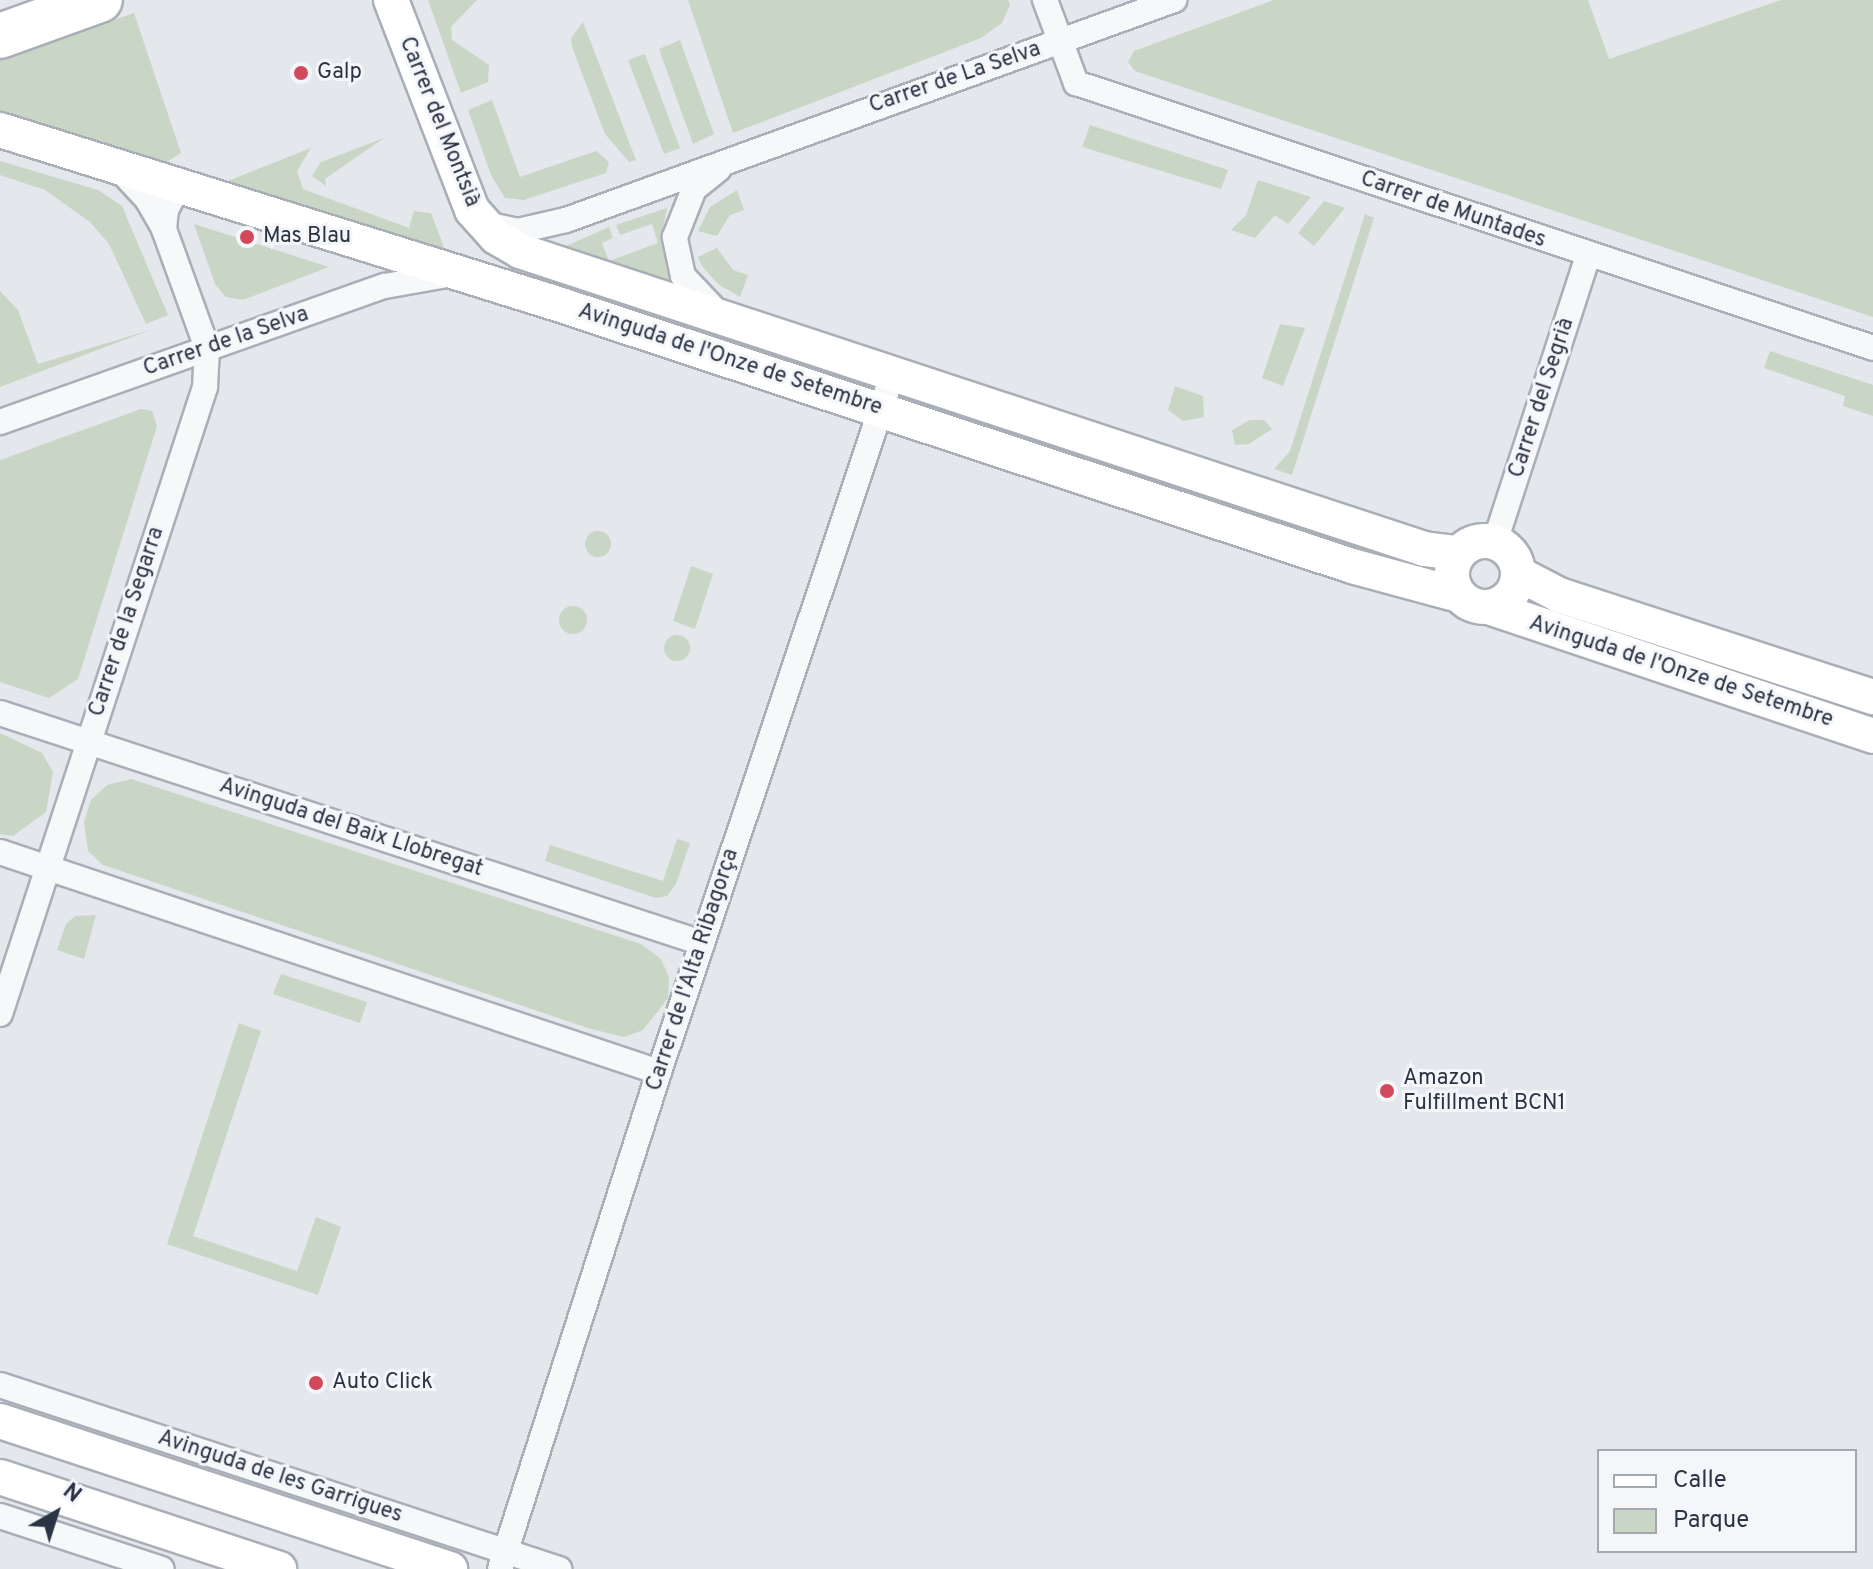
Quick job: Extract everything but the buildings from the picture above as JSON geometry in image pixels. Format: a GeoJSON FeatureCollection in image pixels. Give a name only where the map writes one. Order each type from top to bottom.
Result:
{"type":"FeatureCollection","features":[{"type":"Feature","properties":{"kind":"highway"},"geometry":{"type":"LineString","coordinates":[[0,36],[100,0]]}},
{"type":"Feature","properties":{"kind":"main road","name":"Carrer del Montsià"},"geometry":{"type":"LineString","coordinates":[[391,0],[431,113],[488,229]]}},
{"type":"Feature","properties":{"kind":"main road","name":"Avinguda de l'Onze de Setembre"},"geometry":{"type":"LineString","coordinates":[[0,130],[180,183],[1352,566],[1474,601],[1873,736]]}},
{"type":"Feature","properties":{"kind":"main road","name":"Avinguda de l'Onze de Setembre"},"geometry":{"type":"LineString","coordinates":[[488,229],[528,254],[1420,548],[1459,553]]}},
{"type":"Feature","properties":{"kind":"main road"},"geometry":{"type":"LineString","coordinates":[[1474,542],[1495,542],[1511,553],[1519,574],[1511,595],[1474,601],[1452,574],[1459,553],[1474,542]]}},
{"type":"Feature","properties":{"kind":"main road","name":"Avinguda de l'Onze de Setembre"},"geometry":{"type":"LineString","coordinates":[[1519,574],[1559,595],[1873,697]]}},
{"type":"Feature","properties":{"kind":"main road","name":"Avinguda de les Garrigues"},"geometry":{"type":"LineString","coordinates":[[0,1421],[450,1569]]}},
{"type":"Feature","properties":{"kind":"main road"},"geometry":{"type":"LineString","coordinates":[[0,1477],[279,1569]]}},
{"type":"Feature","properties":{"kind":"street"},"geometry":{"type":"LineString","coordinates":[[1045,0],[1060,42]]}},
{"type":"Feature","properties":{"kind":"street","name":"Carrer de La Selva"},"geometry":{"type":"LineString","coordinates":[[488,229],[529,230],[1174,0]]}},
{"type":"Feature","properties":{"kind":"street","name":"Carrer de Muntades"},"geometry":{"type":"LineString","coordinates":[[1060,42],[1076,83],[1873,348]]}},
{"type":"Feature","properties":{"kind":"street","name":"Carrer de La Selva"},"geometry":{"type":"LineString","coordinates":[[723,318],[683,276],[675,237],[694,189],[736,156]]}},
{"type":"Feature","properties":{"kind":"street","name":"Carrer de la Segarra"},"geometry":{"type":"LineString","coordinates":[[0,1014],[205,387],[207,348],[164,229],[147,199],[112,163]]}},
{"type":"Feature","properties":{"kind":"street"},"geometry":{"type":"LineString","coordinates":[[164,229],[166,210],[180,183]]}},
{"type":"Feature","properties":{"kind":"street","name":"Carrer del Segrià"},"geometry":{"type":"LineString","coordinates":[[1495,542],[1588,255]]}},
{"type":"Feature","properties":{"kind":"street","name":"Carrer de la Selva"},"geometry":{"type":"LineString","coordinates":[[0,422],[385,286],[455,274]]}},
{"type":"Feature","properties":{"kind":"street","name":"Carrer de l'Alta Ribagorça"},"geometry":{"type":"LineString","coordinates":[[503,1560],[659,1072],[877,409],[893,373]]}},
{"type":"Feature","properties":{"kind":"street","name":"Avinguda del Baix Llobregat"},"geometry":{"type":"LineString","coordinates":[[0,713],[702,943]]}},
{"type":"Feature","properties":{"kind":"street"},"geometry":{"type":"LineString","coordinates":[[0,852],[659,1072]]}},
{"type":"Feature","properties":{"kind":"street","name":"Avinguda de les Garrigues"},"geometry":{"type":"LineString","coordinates":[[0,1385],[503,1560],[559,1569]]}},
{"type":"Feature","properties":{"kind":"street"},"geometry":{"type":"LineString","coordinates":[[0,1516],[162,1569]]}},
{"type":"Feature","properties":{"kind":"green space"},"geometry":{"type":"Polygon","coordinates":[[[428,0],[477,0],[451,27],[452,40],[489,65],[488,82],[461,93],[428,0]]]}},
{"type":"Feature","properties":{"kind":"green space"},"geometry":{"type":"Polygon","coordinates":[[[688,0],[1008,0],[1010,5],[1002,23],[981,38],[733,133],[688,0]]]}},
{"type":"Feature","properties":{"kind":"green space"},"geometry":{"type":"Polygon","coordinates":[[[1274,0],[1588,0],[1609,59],[1781,0],[1873,0],[1873,317],[1135,71],[1128,62],[1134,51],[1274,0]]]}},
{"type":"Feature","properties":{"kind":"green space"},"geometry":{"type":"Polygon","coordinates":[[[134,13],[181,153],[159,167],[0,117],[0,60],[134,13]]]}},
{"type":"Feature","properties":{"kind":"green space"},"geometry":{"type":"Polygon","coordinates":[[[583,22],[636,160],[629,162],[605,134],[572,47],[571,38],[583,22]]]}},
{"type":"Feature","properties":{"kind":"green space"},"geometry":{"type":"Polygon","coordinates":[[[680,40],[714,134],[693,144],[659,49],[680,40]]]}},
{"type":"Feature","properties":{"kind":"green space"},"geometry":{"type":"Polygon","coordinates":[[[645,54],[680,148],[664,154],[628,60],[645,54]]]}},
{"type":"Feature","properties":{"kind":"green space"},"geometry":{"type":"Polygon","coordinates":[[[492,100],[520,177],[596,151],[609,162],[606,173],[524,200],[505,198],[491,175],[468,110],[492,100]]]}},
{"type":"Feature","properties":{"kind":"green space"},"geometry":{"type":"Polygon","coordinates":[[[1090,125],[1228,170],[1221,189],[1082,147],[1090,125]]]}},
{"type":"Feature","properties":{"kind":"green space"},"geometry":{"type":"Polygon","coordinates":[[[384,138],[325,179],[326,186],[312,176],[321,162],[384,138]]]}},
{"type":"Feature","properties":{"kind":"green space"},"geometry":{"type":"Polygon","coordinates":[[[311,148],[297,171],[303,189],[409,228],[414,211],[431,213],[449,260],[220,184],[311,148]]]}},
{"type":"Feature","properties":{"kind":"green space"},"geometry":{"type":"Polygon","coordinates":[[[0,161],[98,190],[122,206],[168,315],[146,324],[109,244],[90,222],[45,190],[0,175],[0,161]]]}},
{"type":"Feature","properties":{"kind":"green space"},"geometry":{"type":"Polygon","coordinates":[[[1258,180],[1311,197],[1288,224],[1275,215],[1255,238],[1231,230],[1246,215],[1258,180]]]}},
{"type":"Feature","properties":{"kind":"green space"},"geometry":{"type":"Polygon","coordinates":[[[737,190],[744,210],[730,215],[717,236],[698,231],[710,207],[737,190]]]}},
{"type":"Feature","properties":{"kind":"green space"},"geometry":{"type":"Polygon","coordinates":[[[1324,201],[1345,208],[1314,246],[1298,233],[1324,201]]]}},
{"type":"Feature","properties":{"kind":"green space"},"geometry":{"type":"Polygon","coordinates":[[[667,208],[661,241],[670,280],[564,247],[609,227],[613,238],[602,243],[609,261],[658,243],[652,224],[620,235],[616,225],[667,208]]]}},
{"type":"Feature","properties":{"kind":"green space"},"geometry":{"type":"Polygon","coordinates":[[[1365,214],[1374,218],[1292,475],[1274,469],[1290,451],[1365,214]]]}},
{"type":"Feature","properties":{"kind":"green space"},"geometry":{"type":"Polygon","coordinates":[[[194,224],[329,267],[243,300],[226,297],[215,284],[194,224]]]}},
{"type":"Feature","properties":{"kind":"green space"},"geometry":{"type":"Polygon","coordinates":[[[717,248],[733,270],[748,275],[740,297],[718,284],[702,266],[698,257],[717,248]]]}},
{"type":"Feature","properties":{"kind":"green space"},"geometry":{"type":"Polygon","coordinates":[[[0,291],[18,310],[38,364],[153,329],[0,387],[0,291]]]}},
{"type":"Feature","properties":{"kind":"green space"},"geometry":{"type":"Polygon","coordinates":[[[1280,324],[1305,328],[1283,386],[1262,378],[1280,324]]]}},
{"type":"Feature","properties":{"kind":"green space"},"geometry":{"type":"Polygon","coordinates":[[[1770,351],[1873,385],[1873,416],[1843,406],[1845,396],[1764,368],[1770,351]]]}},
{"type":"Feature","properties":{"kind":"green space"},"geometry":{"type":"Polygon","coordinates":[[[1175,386],[1203,396],[1204,417],[1183,421],[1168,410],[1175,386]]]}},
{"type":"Feature","properties":{"kind":"green space"},"geometry":{"type":"Polygon","coordinates":[[[141,409],[152,411],[157,426],[78,679],[49,698],[0,682],[0,460],[141,409]]]}},
{"type":"Feature","properties":{"kind":"green space"},"geometry":{"type":"Polygon","coordinates":[[[1250,420],[1264,420],[1272,429],[1249,444],[1235,445],[1232,430],[1250,420]]]}},
{"type":"Feature","properties":{"kind":"green space"},"geometry":{"type":"Polygon","coordinates":[[[598,531],[607,535],[611,544],[607,553],[598,557],[589,553],[585,544],[589,535],[598,531]]]}},
{"type":"Feature","properties":{"kind":"green space"},"geometry":{"type":"Polygon","coordinates":[[[691,566],[713,574],[695,629],[673,621],[691,566]]]}},
{"type":"Feature","properties":{"kind":"green space"},"geometry":{"type":"Polygon","coordinates":[[[573,606],[583,610],[587,620],[583,630],[573,634],[563,630],[559,620],[563,610],[573,606]]]}},
{"type":"Feature","properties":{"kind":"green space"},"geometry":{"type":"Polygon","coordinates":[[[677,635],[686,639],[690,648],[686,657],[677,661],[668,657],[664,648],[668,639],[677,635]]]}},
{"type":"Feature","properties":{"kind":"green space"},"geometry":{"type":"Polygon","coordinates":[[[0,733],[42,753],[53,772],[46,812],[13,836],[0,834],[0,733]]]}},
{"type":"Feature","properties":{"kind":"green space"},"geometry":{"type":"Polygon","coordinates":[[[131,779],[641,944],[661,959],[669,977],[668,998],[643,1030],[624,1037],[591,1029],[103,865],[88,851],[84,822],[91,800],[107,785],[131,779]]]}},
{"type":"Feature","properties":{"kind":"green space"},"geometry":{"type":"Polygon","coordinates":[[[677,839],[690,843],[676,884],[667,896],[656,898],[545,861],[550,845],[663,881],[677,839]]]}},
{"type":"Feature","properties":{"kind":"green space"},"geometry":{"type":"Polygon","coordinates":[[[96,915],[84,959],[57,950],[66,924],[75,916],[96,915]]]}},
{"type":"Feature","properties":{"kind":"green space"},"geometry":{"type":"Polygon","coordinates":[[[281,974],[367,1002],[360,1023],[273,994],[281,974]]]}},
{"type":"Feature","properties":{"kind":"green space"},"geometry":{"type":"Polygon","coordinates":[[[239,1023],[261,1031],[193,1236],[297,1271],[316,1217],[341,1227],[318,1295],[167,1244],[239,1023]]]}},
{"type":"Feature","properties":{"kind":"place","name":"Galp"},"geometry":{"type":"Point","coordinates":[301,73]}},
{"type":"Feature","properties":{"kind":"place","name":"Mas Blau"},"geometry":{"type":"Point","coordinates":[247,237]}},
{"type":"Feature","properties":{"kind":"place","name":"Amazon Fulfillment BCN1"},"geometry":{"type":"Point","coordinates":[1387,1091]}},
{"type":"Feature","properties":{"kind":"place","name":"Auto Click"},"geometry":{"type":"Point","coordinates":[316,1383]}}]}
